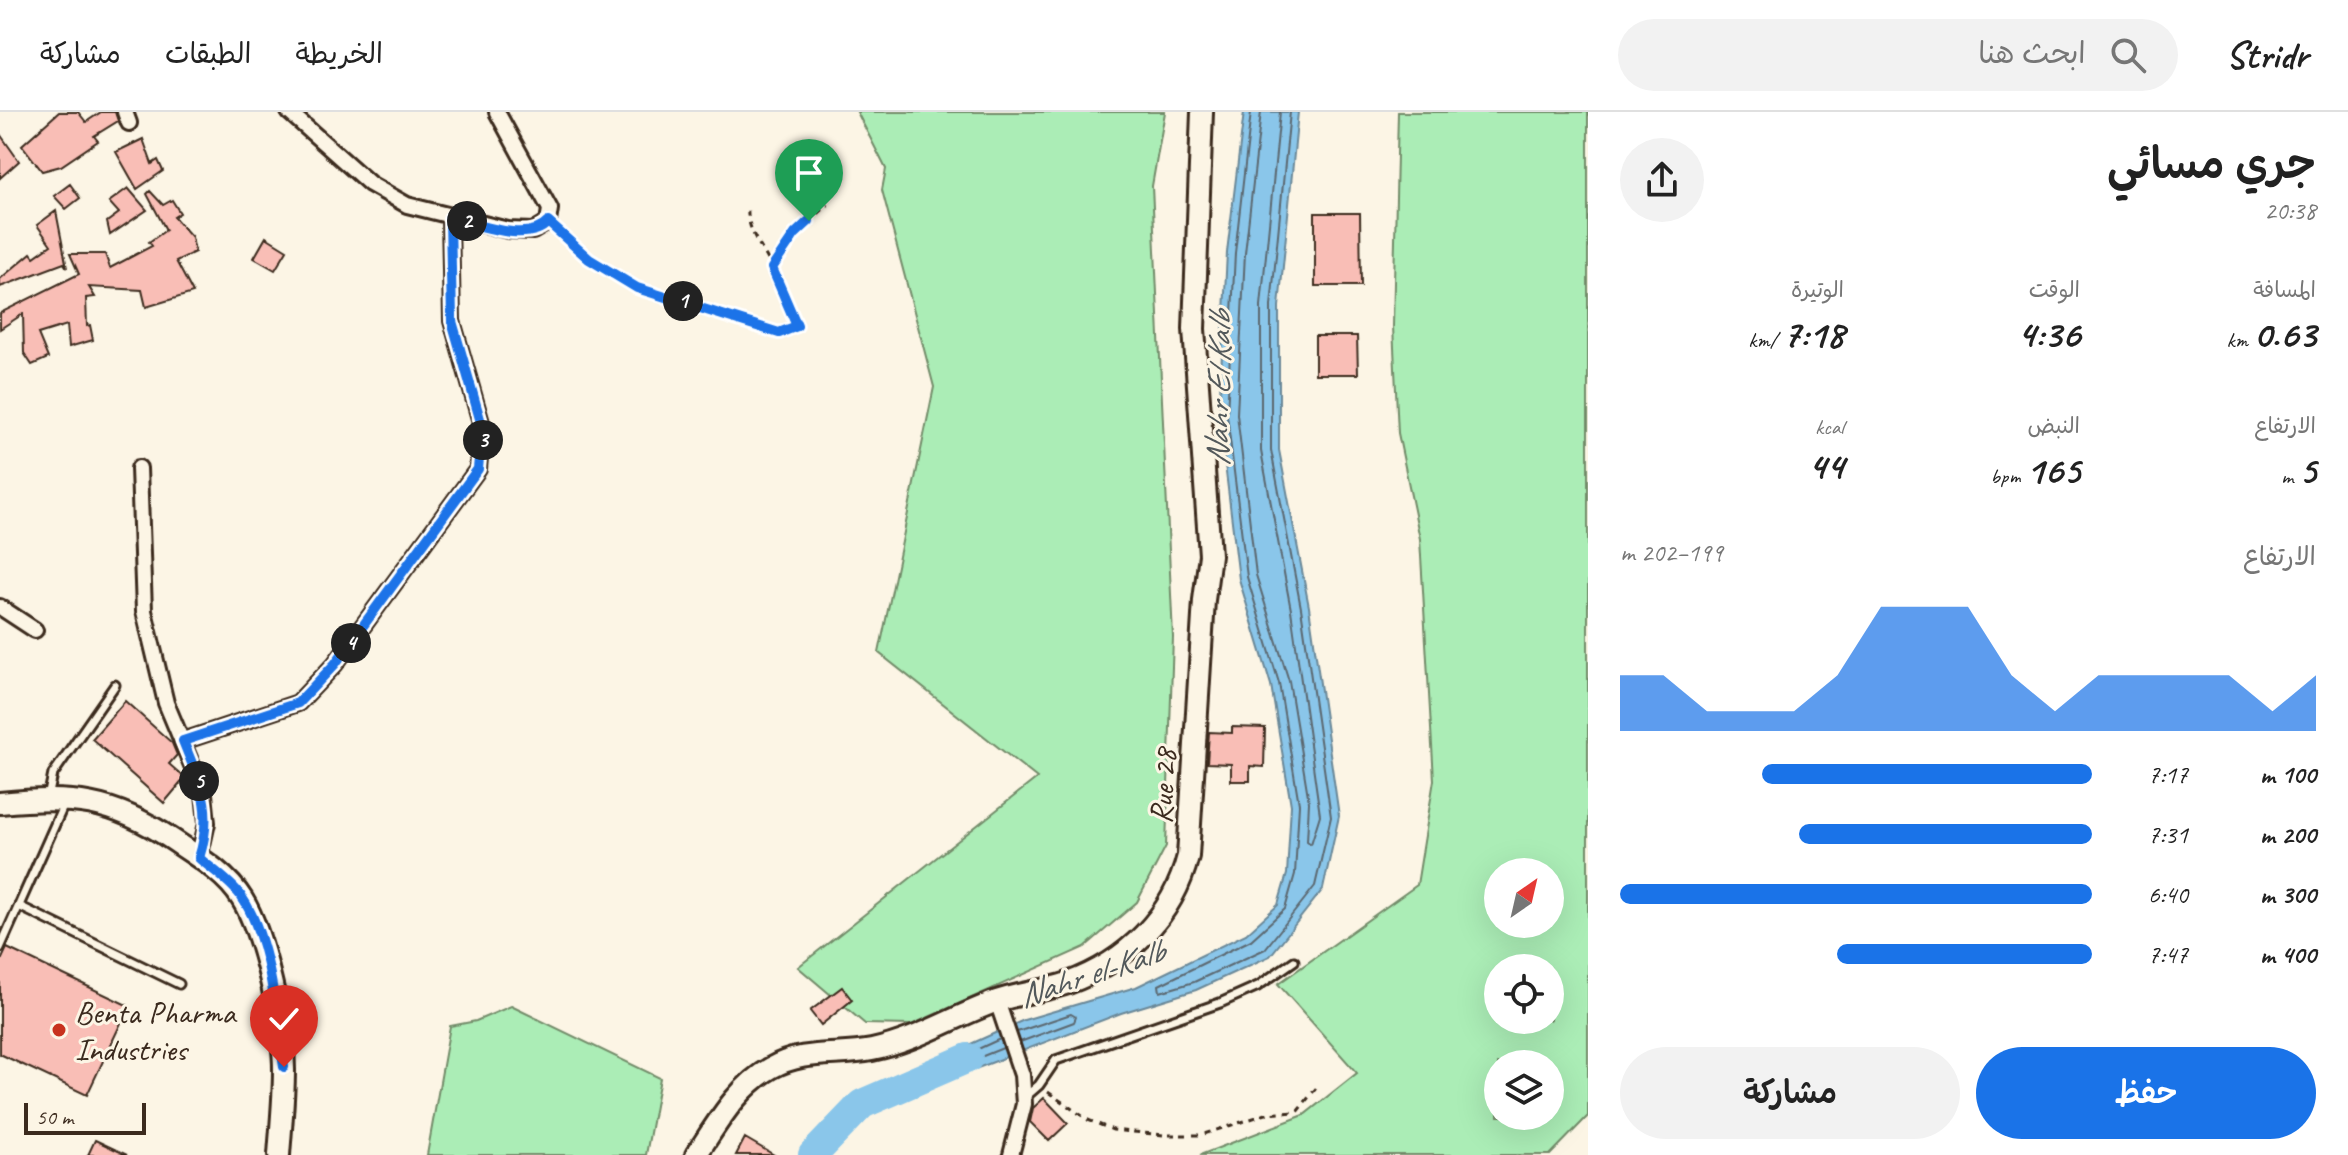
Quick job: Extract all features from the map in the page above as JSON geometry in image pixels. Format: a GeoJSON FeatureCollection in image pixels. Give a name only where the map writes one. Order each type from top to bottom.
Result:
{"type":"FeatureCollection","features":[{"type":"Feature","properties":{"kind":"street"},"geometry":{"type":"LineString","coordinates":[[289,112],[370,184],[407,205],[450,218],[521,232],[538,230],[548,222],[548,203],[497,112]]}},
{"type":"Feature","properties":{"kind":"street","name":"Rue 28"},"geometry":{"type":"LineString","coordinates":[[696,1155],[723,1115],[747,1087],[770,1068],[798,1056],[871,1050],[934,1029],[997,1001],[1065,984],[1114,961],[1134,946],[1175,894],[1185,866],[1196,774],[1204,600],[1210,555],[1194,329],[1202,112]]}},
{"type":"Feature","properties":{"kind":"street"},"geometry":{"type":"LineString","coordinates":[[183,741],[298,703],[335,664],[478,469],[482,426],[452,321],[450,218]]}},
{"type":"Feature","properties":{"kind":"street"},"geometry":{"type":"LineString","coordinates":[[139,468],[144,611],[166,703],[207,807],[207,823],[199,858]]}},
{"type":"Feature","properties":{"kind":"street"},"geometry":{"type":"LineString","coordinates":[[0,607],[35,630]]}},
{"type":"Feature","properties":{"kind":"street"},"geometry":{"type":"LineString","coordinates":[[0,803],[57,799],[94,801],[130,814],[199,858],[241,897],[267,966],[284,1067],[279,1155]]}},
{"type":"Feature","properties":{"kind":"street"},"geometry":{"type":"LineString","coordinates":[[997,1001],[1020,1063],[1024,1098],[1011,1155]]}},
{"type":"Feature","properties":{"kind":"lane"},"geometry":{"type":"LineString","coordinates":[[0,948],[19,906],[57,799],[53,774],[115,685]]}},
{"type":"Feature","properties":{"kind":"lane"},"geometry":{"type":"LineString","coordinates":[[19,906],[179,984]]}},
{"type":"Feature","properties":{"kind":"lane"},"geometry":{"type":"LineString","coordinates":[[1024,1098],[1039,1085],[1056,1060],[1220,1003],[1258,986],[1294,961]]}},
{"type":"Feature","properties":{"kind":"path"},"geometry":{"type":"LineString","coordinates":[[548,222],[589,259],[637,288],[779,333],[797,326],[772,268],[754,241],[747,219],[748,205]]}},
{"type":"Feature","properties":{"kind":"path"},"geometry":{"type":"LineString","coordinates":[[772,268],[795,234],[828,205]]}},
{"type":"Feature","properties":{"kind":"path"},"geometry":{"type":"LineString","coordinates":[[1039,1085],[1088,1120],[1113,1130],[1164,1135],[1201,1135],[1266,1114],[1297,1112],[1317,1087]]}},
{"type":"Feature","properties":{"kind":"green space"},"geometry":{"type":"Polygon","coordinates":[[[857,112],[1165,112],[1152,186],[1173,637],[1166,846],[1137,902],[1085,947],[911,1025],[865,1024],[798,967],[1037,778],[879,653],[934,387],[882,190],[886,169],[857,112]]]}},
{"type":"Feature","properties":{"kind":"green space"},"geometry":{"type":"Polygon","coordinates":[[[1398,112],[1588,112],[1588,1116],[1550,1155],[1200,1155],[1304,1115],[1357,1073],[1278,984],[1417,885],[1434,780],[1420,539],[1398,433],[1393,326],[1398,112]]]}},
{"type":"Feature","properties":{"kind":"green space"},"geometry":{"type":"Polygon","coordinates":[[[511,1006],[660,1078],[646,1155],[427,1155],[450,1026],[476,1021],[511,1006]]]}},
{"type":"Feature","properties":{"kind":"water"},"geometry":{"type":"Polygon","coordinates":[[[1244,112],[1298,112],[1279,307],[1279,450],[1309,607],[1339,816],[1323,889],[1270,956],[1196,990],[1121,1013],[936,1084],[926,1064],[1024,1020],[1136,987],[1246,934],[1278,905],[1287,874],[1291,805],[1271,685],[1239,579],[1219,415],[1227,252],[1244,112]]]}},
{"type":"Feature","properties":{"kind":"building"},"geometry":{"type":"Polygon","coordinates":[[[59,112],[78,112],[86,122],[101,112],[115,112],[118,121],[94,136],[98,141],[61,166],[42,171],[22,145],[59,112]]]}},
{"type":"Feature","properties":{"kind":"building"},"geometry":{"type":"Polygon","coordinates":[[[0,134],[19,161],[0,178],[0,134]]]}},
{"type":"Feature","properties":{"kind":"building"},"geometry":{"type":"Polygon","coordinates":[[[143,139],[152,164],[158,160],[163,171],[137,189],[116,152],[143,139]]]}},
{"type":"Feature","properties":{"kind":"building"},"geometry":{"type":"Polygon","coordinates":[[[70,184],[80,198],[66,209],[54,196],[70,184]]]}},
{"type":"Feature","properties":{"kind":"building"},"geometry":{"type":"Polygon","coordinates":[[[128,188],[147,210],[110,235],[107,222],[119,213],[109,202],[128,188]]]}},
{"type":"Feature","properties":{"kind":"building"},"geometry":{"type":"Polygon","coordinates":[[[150,191],[163,205],[172,200],[180,213],[174,217],[192,237],[195,252],[176,261],[193,293],[146,307],[142,290],[89,287],[95,297],[86,298],[87,326],[90,325],[93,340],[69,347],[67,325],[38,334],[48,358],[32,365],[24,353],[23,314],[0,329],[0,313],[79,274],[70,254],[105,254],[110,268],[152,246],[149,242],[166,230],[147,194],[150,191]]]}},
{"type":"Feature","properties":{"kind":"building"},"geometry":{"type":"Polygon","coordinates":[[[56,211],[67,268],[64,263],[0,287],[0,279],[31,253],[34,257],[51,245],[37,225],[56,211]]]}},
{"type":"Feature","properties":{"kind":"building"},"geometry":{"type":"Polygon","coordinates":[[[1315,213],[1360,213],[1361,286],[1315,286],[1315,213]]]}},
{"type":"Feature","properties":{"kind":"building"},"geometry":{"type":"Polygon","coordinates":[[[266,237],[287,250],[275,270],[254,258],[266,237]]]}},
{"type":"Feature","properties":{"kind":"building"},"geometry":{"type":"Polygon","coordinates":[[[1315,336],[1357,336],[1358,374],[1315,374],[1315,336]]]}},
{"type":"Feature","properties":{"kind":"building"},"geometry":{"type":"Polygon","coordinates":[[[125,701],[172,743],[177,755],[169,764],[185,778],[164,803],[92,739],[125,701]]]}},
{"type":"Feature","properties":{"kind":"building"},"geometry":{"type":"Polygon","coordinates":[[[1232,727],[1265,728],[1264,767],[1250,766],[1250,781],[1231,781],[1231,764],[1207,763],[1209,732],[1232,733],[1232,727]]]}},
{"type":"Feature","properties":{"kind":"building","name":"Benta Pharma Industries"},"geometry":{"type":"Polygon","coordinates":[[[7,948],[129,1006],[87,1095],[0,1054],[0,963],[7,948]]]}},
{"type":"Feature","properties":{"kind":"building"},"geometry":{"type":"Polygon","coordinates":[[[842,987],[852,1000],[821,1025],[810,1011],[842,987]]]}},
{"type":"Feature","properties":{"kind":"building"},"geometry":{"type":"Polygon","coordinates":[[[1044,1098],[1068,1123],[1049,1141],[1030,1122],[1033,1108],[1044,1098]]]}},
{"type":"Feature","properties":{"kind":"building"},"geometry":{"type":"Polygon","coordinates":[[[745,1138],[774,1155],[736,1155],[745,1138]]]}},
{"type":"Feature","properties":{"kind":"building"},"geometry":{"type":"Polygon","coordinates":[[[95,1140],[127,1155],[88,1155],[95,1140]]]}},
{"type":"Feature","properties":{"kind":"waterway","name":"Nahr el-Kalb"},"geometry":{"type":"LineString","coordinates":[[813,1155],[862,1104],[968,1058]]}},
{"type":"Feature","properties":{"kind":"place","name":"Benta Pharma Industries"},"geometry":{"type":"Point","coordinates":[59,1030]}},
{"type":"Feature","properties":{"kind":"route"},"geometry":{"type":"LineString","coordinates":[[284,1067],[267,966],[251,917],[241,897],[199,858],[205,840],[207,807],[183,741],[298,703],[335,664],[478,469],[483,443],[482,426],[452,321],[449,294],[450,218],[521,232],[538,230],[548,222],[589,259],[637,288],[779,333],[797,326],[772,268],[795,234],[809,221]]}},
{"type":"Feature","properties":{"kind":"water label","name":"Nahr El Kalb"},"geometry":{"type":"Point","coordinates":[1218,389]}}]}
